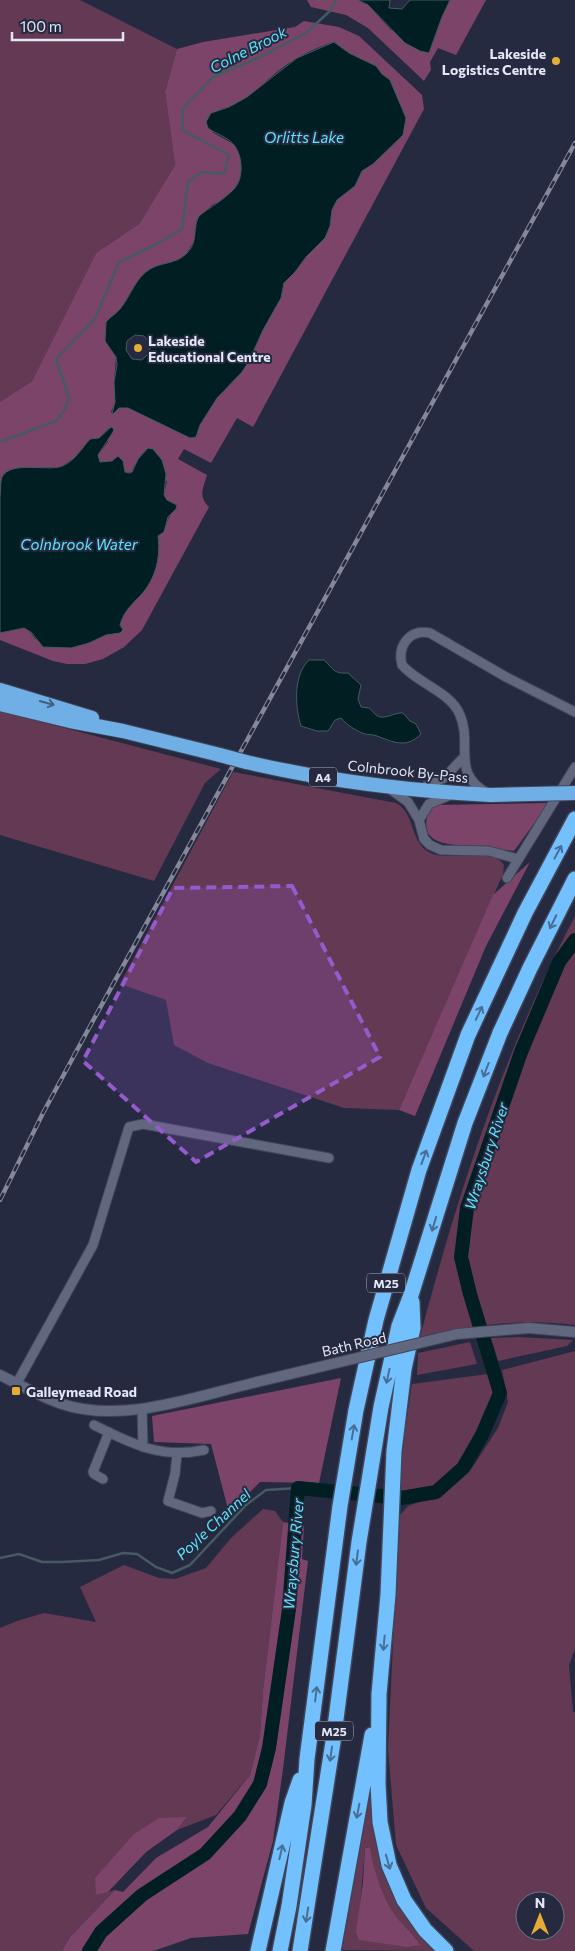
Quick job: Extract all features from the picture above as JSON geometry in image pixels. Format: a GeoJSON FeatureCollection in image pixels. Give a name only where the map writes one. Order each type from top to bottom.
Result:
{"type":"FeatureCollection","features":[{"type":"Feature","properties":{"kind":"highway","name":"Colnbrook By-Pass"},"geometry":{"type":"LineString","coordinates":[[0,690],[72,711],[123,730]]}},
{"type":"Feature","properties":{"kind":"highway","name":"Colnbrook By-Pass"},"geometry":{"type":"LineString","coordinates":[[0,704],[70,721],[123,730],[246,762],[385,787],[491,795],[575,793]]}},
{"type":"Feature","properties":{"kind":"highway","name":"M25"},"geometry":{"type":"LineString","coordinates":[[280,1951],[289,1906],[304,1805],[307,1759],[340,1506],[356,1410],[376,1320],[419,1170],[468,1035],[525,913],[575,819]]}},
{"type":"Feature","properties":{"kind":"highway","name":"M25"},"geometry":{"type":"LineString","coordinates":[[300,1951],[320,1834],[368,1483],[381,1407],[398,1334],[465,1123],[497,1042],[530,968],[575,878]]}},
{"type":"Feature","properties":{"kind":"highway","name":"M25"},"geometry":{"type":"LineString","coordinates":[[333,1951],[379,1694],[388,1595],[393,1480],[399,1410],[413,1328],[411,1295]]}},
{"type":"Feature","properties":{"kind":"highway","name":"M25"},"geometry":{"type":"LineString","coordinates":[[379,1694],[380,1814],[389,1865],[404,1900],[414,1916],[446,1951]]}},
{"type":"Feature","properties":{"kind":"highway","name":"M25"},"geometry":{"type":"LineString","coordinates":[[258,1951],[292,1804],[307,1759]]}},
{"type":"Feature","properties":{"kind":"street"},"geometry":{"type":"LineString","coordinates":[[491,795],[478,787],[472,780],[463,758],[466,737],[458,709],[402,665],[401,655],[403,646],[412,636],[418,632],[430,633],[506,677],[575,712]]}},
{"type":"Feature","properties":{"kind":"street"},"geometry":{"type":"LineString","coordinates":[[416,790],[435,784],[444,778],[463,758]]}},
{"type":"Feature","properties":{"kind":"street"},"geometry":{"type":"LineString","coordinates":[[507,878],[575,767]]}},
{"type":"Feature","properties":{"kind":"street"},"geometry":{"type":"LineString","coordinates":[[385,787],[405,800],[419,820],[420,830],[426,842],[441,850],[489,852],[518,859]]}},
{"type":"Feature","properties":{"kind":"street"},"geometry":{"type":"LineString","coordinates":[[419,820],[424,810],[433,802],[457,793]]}},
{"type":"Feature","properties":{"kind":"street"},"geometry":{"type":"LineString","coordinates":[[16,1383],[93,1245],[129,1127],[143,1124],[329,1158]]}},
{"type":"Feature","properties":{"kind":"street","name":"Bath Road"},"geometry":{"type":"LineString","coordinates":[[0,1375],[62,1404],[107,1412],[142,1409],[457,1334],[529,1328],[575,1332]]}},
{"type":"Feature","properties":{"kind":"street"},"geometry":{"type":"LineString","coordinates":[[142,1409],[143,1447]]}},
{"type":"Feature","properties":{"kind":"street"},"geometry":{"type":"LineString","coordinates":[[94,1425],[154,1451],[177,1454],[204,1450]]}},
{"type":"Feature","properties":{"kind":"street"},"geometry":{"type":"LineString","coordinates":[[103,1479],[93,1472],[109,1432]]}},
{"type":"Feature","properties":{"kind":"street"},"geometry":{"type":"LineString","coordinates":[[177,1454],[175,1474],[168,1501],[202,1513],[211,1511]]}},
{"type":"Feature","properties":{"kind":"highlighted area"},"geometry":{"type":"Polygon","coordinates":[[[292,886],[380,1057],[196,1162],[83,1061],[173,888],[292,886]]]}},
{"type":"Feature","properties":{"kind":"shaded area"},"geometry":{"type":"Polygon","coordinates":[[[0,0],[80,0],[177,49],[165,92],[175,165],[139,224],[96,253],[32,381],[0,402],[0,0]]]}},
{"type":"Feature","properties":{"kind":"shaded area"},"geometry":{"type":"Polygon","coordinates":[[[307,0],[358,0],[368,5],[391,30],[430,50],[450,0],[486,0],[456,55],[438,48],[430,62],[431,70],[424,81],[368,28],[346,15],[311,7],[307,0]]]}},
{"type":"Feature","properties":{"kind":"shaded area"},"geometry":{"type":"Polygon","coordinates":[[[304,21],[339,27],[359,36],[422,95],[424,109],[253,427],[237,418],[211,463],[184,449],[178,459],[207,475],[202,496],[209,507],[142,630],[124,647],[103,659],[85,664],[67,664],[53,661],[0,640],[0,633],[24,628],[35,639],[71,648],[89,643],[106,635],[119,633],[123,629],[120,625],[125,614],[143,592],[152,577],[159,553],[158,536],[164,530],[170,516],[176,509],[175,504],[166,500],[164,495],[167,481],[135,464],[132,472],[125,472],[123,461],[115,458],[112,461],[100,462],[98,455],[108,442],[109,428],[99,438],[92,438],[74,458],[61,467],[22,468],[4,474],[0,497],[0,402],[32,381],[96,253],[139,224],[175,165],[165,92],[177,49],[203,42],[295,27],[304,21]],[[334,42],[327,44],[300,56],[282,68],[246,98],[230,107],[221,109],[212,132],[235,145],[242,162],[240,179],[234,189],[212,205],[196,221],[195,240],[186,254],[176,261],[149,270],[133,288],[121,308],[106,322],[108,346],[116,357],[115,402],[111,412],[113,414],[119,408],[128,408],[190,438],[196,437],[200,425],[217,398],[242,372],[249,361],[263,330],[281,298],[284,283],[325,238],[330,226],[332,210],[337,200],[357,182],[362,171],[373,164],[403,135],[404,113],[390,80],[376,66],[349,53],[334,42]]]}},
{"type":"Feature","properties":{"kind":"shaded area"},"geometry":{"type":"Polygon","coordinates":[[[0,711],[221,769],[205,783],[154,881],[0,835],[0,711]]]}},
{"type":"Feature","properties":{"kind":"shaded area"},"geometry":{"type":"Polygon","coordinates":[[[233,772],[396,803],[407,814],[420,843],[433,854],[441,856],[491,856],[499,859],[504,865],[503,874],[399,1110],[344,1108],[208,1063],[174,1045],[166,1000],[120,984],[233,772]]]}},
{"type":"Feature","properties":{"kind":"shaded area"},"geometry":{"type":"Polygon","coordinates":[[[549,803],[514,851],[444,843],[430,835],[426,828],[427,818],[432,805],[549,803]]]}},
{"type":"Feature","properties":{"kind":"shaded area"},"geometry":{"type":"Polygon","coordinates":[[[530,862],[486,946],[415,1116],[399,1110],[493,895],[530,862]]]}},
{"type":"Feature","properties":{"kind":"shaded area"},"geometry":{"type":"Polygon","coordinates":[[[575,916],[575,1325],[535,1322],[497,1324],[420,1337],[467,1175],[505,1069],[550,966],[575,916]]]}},
{"type":"Feature","properties":{"kind":"shaded area"},"geometry":{"type":"Polygon","coordinates":[[[519,1337],[573,1340],[567,1346],[498,1361],[491,1338],[519,1337]]]}},
{"type":"Feature","properties":{"kind":"shaded area"},"geometry":{"type":"Polygon","coordinates":[[[470,1342],[477,1364],[417,1375],[418,1353],[470,1342]]]}},
{"type":"Feature","properties":{"kind":"shaded area"},"geometry":{"type":"Polygon","coordinates":[[[575,1351],[575,1649],[569,1665],[573,1712],[575,1712],[575,1951],[474,1951],[426,1908],[396,1845],[388,1749],[399,1516],[408,1506],[433,1497],[470,1471],[498,1428],[508,1402],[502,1370],[575,1351]]]}},
{"type":"Feature","properties":{"kind":"shaded area"},"geometry":{"type":"Polygon","coordinates":[[[488,1374],[495,1393],[482,1427],[460,1466],[432,1488],[400,1492],[402,1450],[412,1384],[488,1374]]]}},
{"type":"Feature","properties":{"kind":"shaded area"},"geometry":{"type":"Polygon","coordinates":[[[341,1378],[319,1483],[260,1482],[234,1508],[228,1509],[211,1444],[154,1442],[152,1416],[341,1378]]]}},
{"type":"Feature","properties":{"kind":"shaded area"},"geometry":{"type":"Polygon","coordinates":[[[263,1509],[275,1511],[283,1522],[263,1690],[260,1735],[250,1775],[216,1815],[177,1830],[186,1818],[96,1895],[115,1890],[70,1937],[62,1951],[0,1951],[0,1628],[44,1613],[96,1622],[80,1587],[124,1565],[159,1578],[175,1579],[206,1568],[231,1538],[263,1509]]]}},
{"type":"Feature","properties":{"kind":"shaded area"},"geometry":{"type":"Polygon","coordinates":[[[283,1522],[304,1526],[302,1559],[308,1561],[273,1841],[248,1934],[191,1938],[153,1951],[62,1951],[70,1937],[115,1890],[123,1892],[156,1858],[208,1827],[250,1775],[260,1735],[263,1690],[283,1522]]]}},
{"type":"Feature","properties":{"kind":"shaded area"},"geometry":{"type":"Polygon","coordinates":[[[370,1792],[379,1852],[390,1886],[403,1909],[436,1951],[342,1950],[370,1792]],[[370,1847],[365,1848],[360,1906],[417,1939],[391,1910],[380,1886],[370,1847]]]}},
{"type":"Feature","properties":{"kind":"shaded area"},"geometry":{"type":"Polygon","coordinates":[[[187,1817],[177,1830],[146,1852],[108,1892],[96,1895],[95,1878],[134,1834],[159,1818],[187,1817]]]}},
{"type":"Feature","properties":{"kind":"shaded area"},"geometry":{"type":"Polygon","coordinates":[[[370,1847],[376,1875],[387,1902],[397,1918],[420,1945],[407,1947],[359,1940],[356,1932],[363,1882],[365,1848],[370,1847]]]}},
{"type":"Feature","properties":{"kind":"water"},"geometry":{"type":"Polygon","coordinates":[[[358,0],[390,0],[389,8],[402,9],[410,0],[450,0],[429,53],[420,51],[405,43],[368,5],[358,0]]]}},
{"type":"Feature","properties":{"kind":"water","name":"Orlitts Lake"},"geometry":{"type":"Polygon","coordinates":[[[334,42],[349,53],[376,66],[390,80],[406,118],[403,135],[373,164],[362,171],[355,186],[337,200],[332,210],[330,226],[325,238],[284,283],[281,298],[263,330],[249,361],[242,372],[217,398],[200,425],[196,437],[190,438],[128,408],[119,408],[112,414],[115,402],[114,382],[117,365],[116,357],[105,341],[106,322],[120,309],[145,273],[155,267],[178,260],[186,254],[193,245],[199,216],[234,189],[241,174],[241,161],[234,145],[208,128],[206,122],[211,113],[229,107],[247,97],[297,58],[334,42]],[[135,335],[127,341],[126,350],[132,359],[142,360],[149,353],[151,344],[144,336],[135,335]]]}},
{"type":"Feature","properties":{"kind":"water","name":"Colnbrook Water"},"geometry":{"type":"Polygon","coordinates":[[[111,427],[114,429],[113,432],[98,455],[100,462],[112,461],[118,456],[123,461],[125,472],[129,473],[132,472],[138,459],[148,448],[153,449],[162,460],[166,474],[164,495],[167,500],[177,505],[176,509],[168,517],[164,532],[158,536],[159,553],[152,578],[125,614],[120,625],[123,630],[120,633],[106,635],[89,643],[71,648],[43,647],[31,632],[24,628],[0,633],[0,497],[2,477],[13,469],[62,466],[74,458],[90,439],[99,438],[111,427]]]}},
{"type":"Feature","properties":{"kind":"water"},"geometry":{"type":"Polygon","coordinates":[[[309,660],[324,660],[336,672],[348,673],[361,685],[358,699],[361,707],[369,708],[374,714],[381,717],[403,713],[410,721],[416,724],[421,734],[405,743],[394,742],[375,735],[362,733],[341,718],[335,720],[328,731],[317,731],[301,726],[297,710],[298,682],[304,666],[309,660]]]}},
{"type":"Feature","properties":{"kind":"waterway","name":"Colne Brook"},"geometry":{"type":"LineString","coordinates":[[0,442],[56,421],[64,411],[69,398],[56,359],[95,319],[119,262],[151,247],[182,229],[188,182],[201,172],[224,174],[229,155],[182,130],[183,108],[213,77],[258,58],[306,33],[331,10],[336,0]]}},
{"type":"Feature","properties":{"kind":"waterway","name":"Wraysbury River"},"geometry":{"type":"LineString","coordinates":[[89,1951],[101,1932],[142,1895],[205,1854],[240,1816],[260,1784],[269,1748],[289,1609],[298,1488],[401,1498],[436,1492],[463,1468],[482,1435],[500,1393],[470,1294],[461,1257],[467,1208],[521,1052],[559,962],[575,940]]}},
{"type":"Feature","properties":{"kind":"waterway","name":"Poyle Channel"},"geometry":{"type":"LineString","coordinates":[[0,1558],[19,1554],[42,1562],[62,1562],[99,1560],[123,1553],[137,1554],[156,1567],[172,1573],[190,1565],[246,1505],[266,1490],[298,1488]]}},
{"type":"Feature","properties":{"kind":"railway"},"geometry":{"type":"LineString","coordinates":[[0,1200],[43,1113],[89,1028],[575,143]]}},
{"type":"Feature","properties":{"kind":"place","name":"Lakeside Logistics Centre"},"geometry":{"type":"Point","coordinates":[556,61]}},
{"type":"Feature","properties":{"kind":"place","name":"Lakeside Educational Centre"},"geometry":{"type":"Point","coordinates":[138,348]}},
{"type":"Feature","properties":{"kind":"place","name":"Galleymead Road"},"geometry":{"type":"Point","coordinates":[16,1391]}}]}
